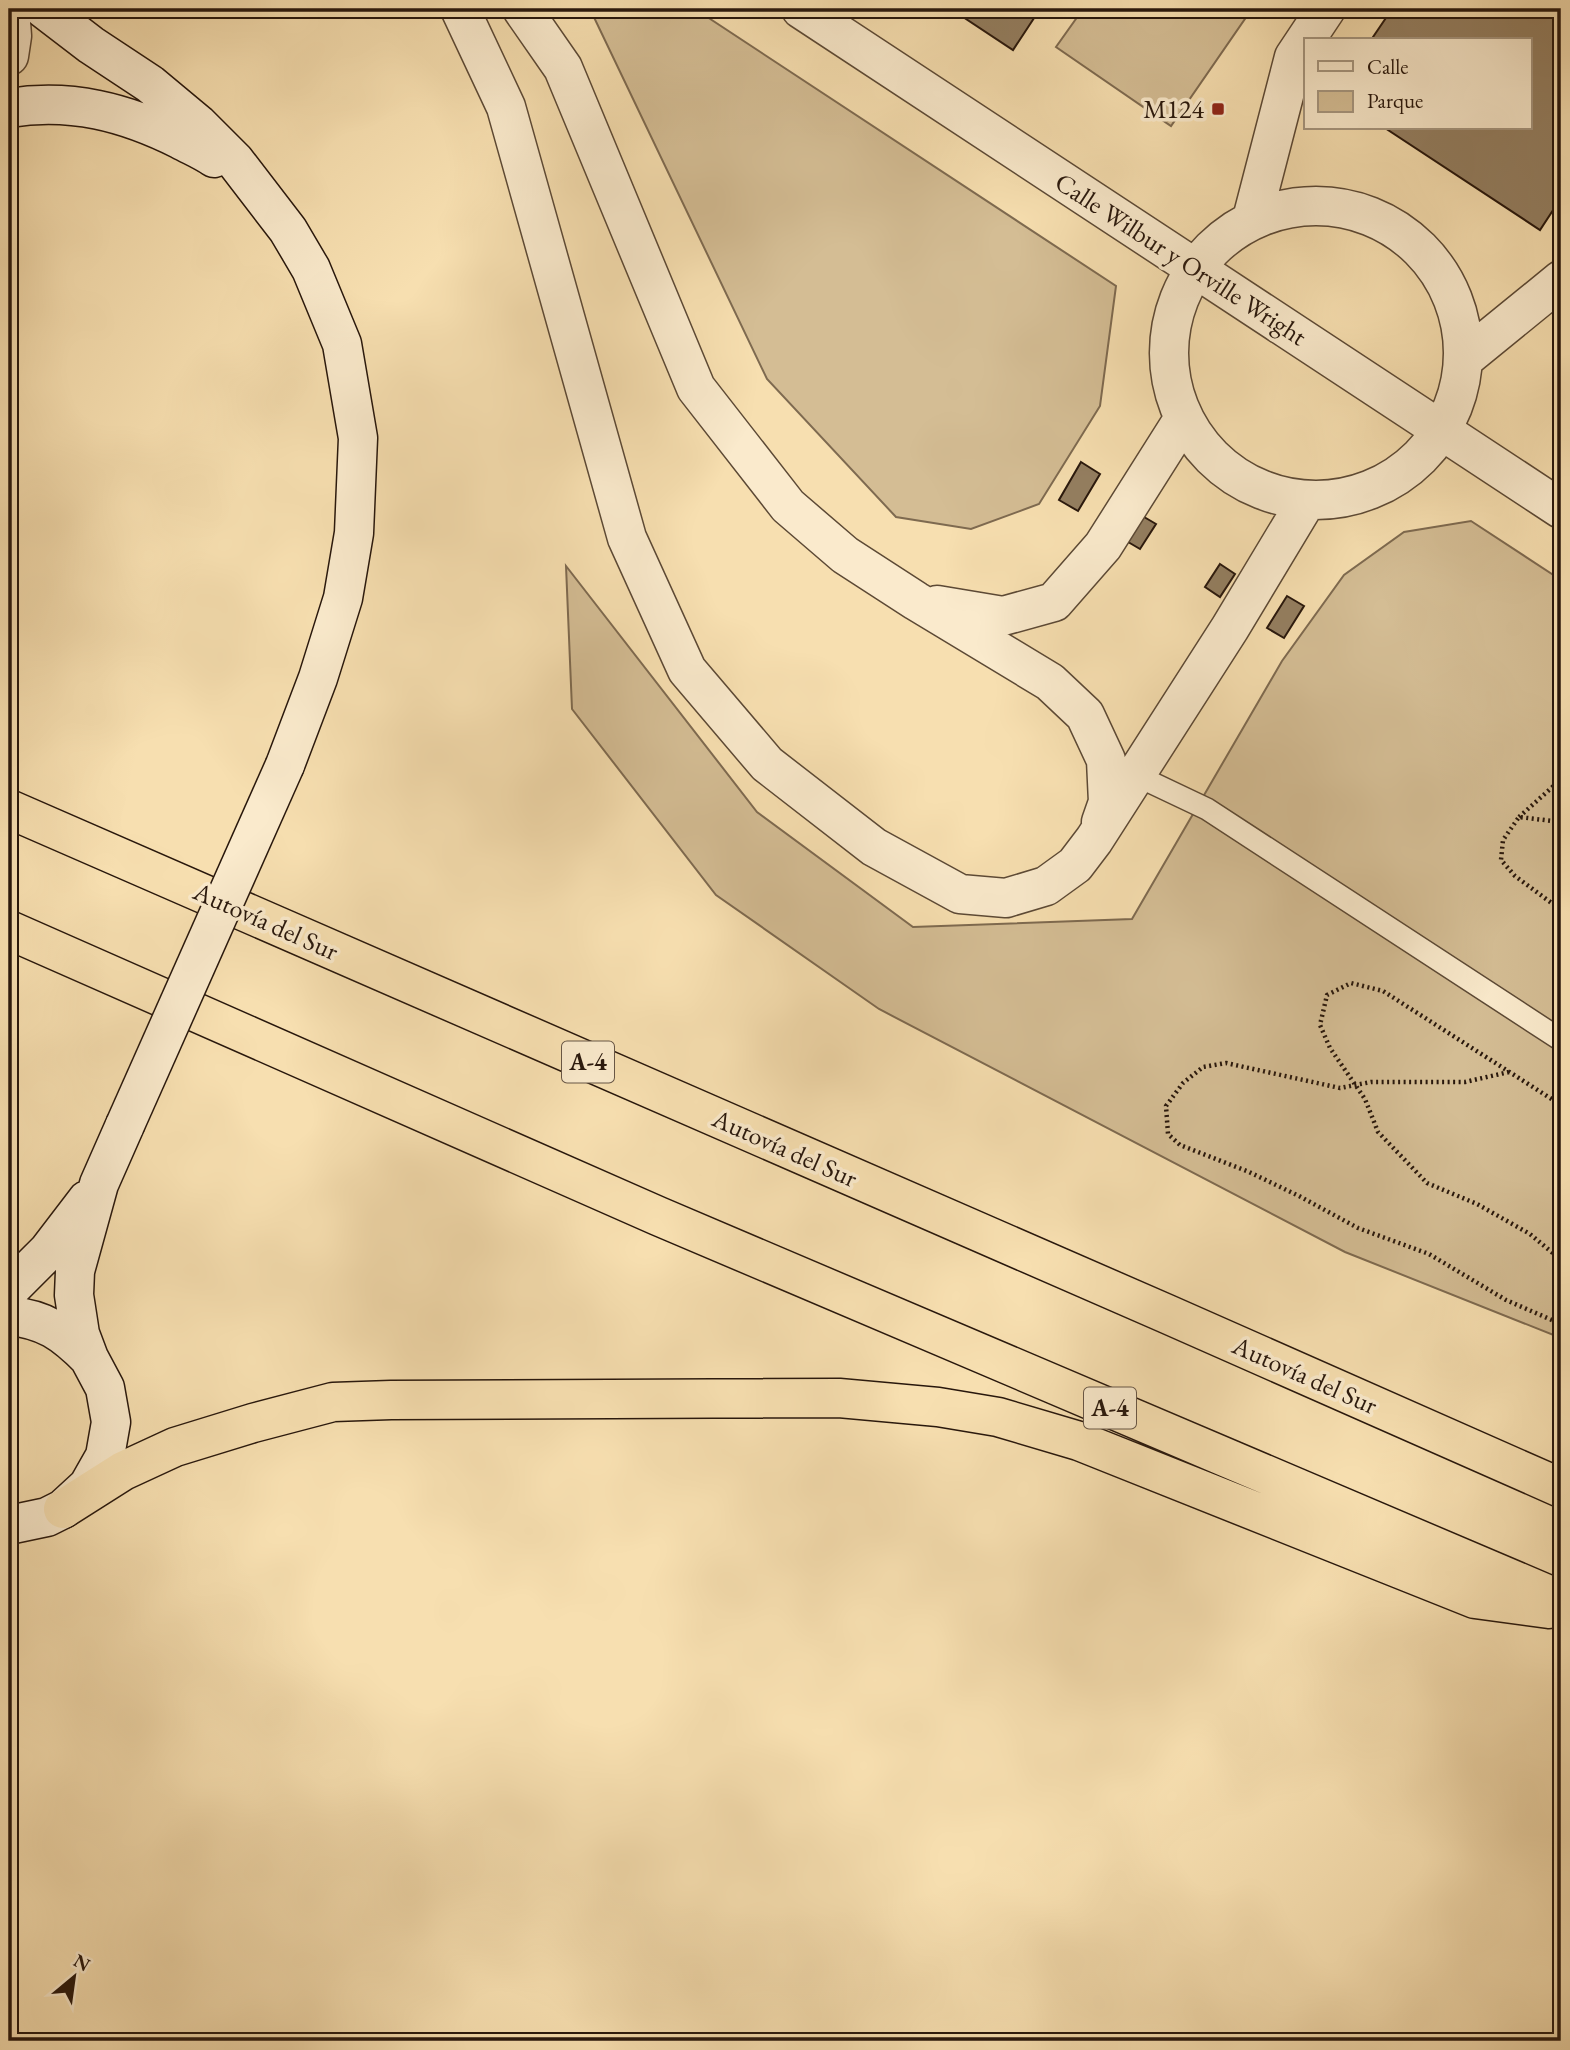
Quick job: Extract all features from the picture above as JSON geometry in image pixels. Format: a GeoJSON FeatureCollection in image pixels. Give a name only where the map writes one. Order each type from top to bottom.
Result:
{"type":"FeatureCollection","features":[{"type":"Feature","properties":{"kind":"highway","name":"Autovía del Sur"},"geometry":{"type":"LineString","coordinates":[[9,809],[1561,1488]]}},
{"type":"Feature","properties":{"kind":"highway","name":"A-4"},"geometry":{"type":"LineString","coordinates":[[9,930],[658,1216],[1561,1600]]}},
{"type":"Feature","properties":{"kind":"highway"},"geometry":{"type":"LineString","coordinates":[[55,1513],[123,1471],[174,1447],[332,1402],[404,1399],[839,1398],[938,1407],[998,1417],[1079,1441],[1475,1599],[1561,1611]]}},
{"type":"Feature","properties":{"kind":"street"},"geometry":{"type":"LineString","coordinates":[[9,56],[12,36],[10,9]]}},
{"type":"Feature","properties":{"kind":"street"},"geometry":{"type":"LineString","coordinates":[[9,1553],[88,1486],[105,1455],[111,1422],[105,1388],[80,1334],[74,1295],[75,1271],[99,1184],[285,765],[318,678],[343,598],[354,533],[358,438],[342,344],[311,269],[288,230],[235,161],[198,124],[150,84],[91,45],[44,9]]}},
{"type":"Feature","properties":{"kind":"street"},"geometry":{"type":"LineString","coordinates":[[460,9],[506,107],[627,538],[687,670],[766,764],[874,847],[960,894],[1006,898],[1046,886],[1075,865],[1094,840],[1121,768],[1230,628],[1307,500]]}},
{"type":"Feature","properties":{"kind":"street"},"geometry":{"type":"LineString","coordinates":[[522,9],[563,68],[696,388],[788,506],[845,555],[1050,682],[1085,715],[1121,768]]}},
{"type":"Feature","properties":{"kind":"street","name":"Calle Wilbur y Orville Wright"},"geometry":{"type":"LineString","coordinates":[[801,9],[1561,509]]}},
{"type":"Feature","properties":{"kind":"street"},"geometry":{"type":"LineString","coordinates":[[1307,38],[1326,9]]}},
{"type":"Feature","properties":{"kind":"street"},"geometry":{"type":"LineString","coordinates":[[1252,219],[1294,57],[1304,42]]}},
{"type":"Feature","properties":{"kind":"street"},"geometry":{"type":"LineString","coordinates":[[9,108],[63,104],[108,111],[159,130],[208,154],[258,190]]}},
{"type":"Feature","properties":{"kind":"street"},"geometry":{"type":"LineString","coordinates":[[1300,206],[1351,209],[1397,229],[1434,264],[1457,309],[1464,359],[1458,396],[1442,431],[1417,461],[1384,484],[1347,498],[1307,500],[1257,488],[1214,460],[1184,418],[1171,381],[1168,342],[1176,303],[1195,268],[1220,240],[1252,219],[1300,206]]}},
{"type":"Feature","properties":{"kind":"street"},"geometry":{"type":"LineString","coordinates":[[1464,359],[1561,280]]}},
{"type":"Feature","properties":{"kind":"street"},"geometry":{"type":"LineString","coordinates":[[916,601],[1003,615],[1054,602],[1103,546],[1184,418]]}},
{"type":"Feature","properties":{"kind":"street"},"geometry":{"type":"LineString","coordinates":[[9,1290],[48,1251],[99,1184]]}},
{"type":"Feature","properties":{"kind":"street"},"geometry":{"type":"LineString","coordinates":[[9,1316],[41,1322],[67,1336],[89,1358]]}},
{"type":"Feature","properties":{"kind":"street"},"geometry":{"type":"LineString","coordinates":[[9,1525],[55,1513]]}},
{"type":"Feature","properties":{"kind":"lane"},"geometry":{"type":"LineString","coordinates":[[1121,768],[1207,809],[1561,1040]]}},
{"type":"Feature","properties":{"kind":"path"},"geometry":{"type":"LineString","coordinates":[[1561,777],[1519,817],[1503,840],[1501,860],[1515,876],[1561,911]]}},
{"type":"Feature","properties":{"kind":"path"},"geometry":{"type":"LineString","coordinates":[[1519,817],[1561,822]]}},
{"type":"Feature","properties":{"kind":"path"},"geometry":{"type":"LineString","coordinates":[[1561,1105],[1382,991],[1351,983],[1327,995],[1320,1026],[1330,1048],[1365,1099],[1378,1132],[1427,1183],[1477,1204],[1530,1234],[1561,1260]]}},
{"type":"Feature","properties":{"kind":"path"},"geometry":{"type":"LineString","coordinates":[[1509,1072],[1465,1082],[1371,1082],[1340,1088],[1226,1063],[1203,1067],[1183,1083],[1166,1106],[1168,1134],[1180,1145],[1249,1172],[1357,1228],[1429,1254],[1506,1300],[1561,1324]]}},
{"type":"Feature","properties":{"kind":"green space"},"geometry":{"type":"Polygon","coordinates":[[[590,9],[695,9],[1116,286],[1100,406],[1039,504],[971,529],[896,517],[767,379],[590,9]]]}},
{"type":"Feature","properties":{"kind":"green space"},"geometry":{"type":"Polygon","coordinates":[[[1083,9],[1242,9],[1249,13],[1171,126],[1056,47],[1083,9]]]}},
{"type":"Feature","properties":{"kind":"green space"},"geometry":{"type":"Polygon","coordinates":[[[1471,521],[1561,580],[1561,1338],[1345,1252],[879,1009],[716,895],[572,709],[566,566],[757,812],[913,927],[1132,919],[1282,661],[1344,575],[1404,532],[1471,521]]]}},
{"type":"Feature","properties":{"kind":"building"},"geometry":{"type":"Polygon","coordinates":[[[951,9],[1040,9],[1013,50],[951,9]]]}},
{"type":"Feature","properties":{"kind":"building"},"geometry":{"type":"Polygon","coordinates":[[[1392,9],[1561,9],[1561,198],[1540,230],[1388,130],[1532,130],[1532,38],[1372,38],[1392,9]]]}},
{"type":"Feature","properties":{"kind":"building"},"geometry":{"type":"Polygon","coordinates":[[[1081,462],[1100,474],[1078,511],[1059,500],[1081,462]]]}},
{"type":"Feature","properties":{"kind":"building"},"geometry":{"type":"Polygon","coordinates":[[[1139,514],[1156,524],[1140,549],[1123,539],[1139,514]]]}},
{"type":"Feature","properties":{"kind":"building"},"geometry":{"type":"Polygon","coordinates":[[[1220,564],[1235,574],[1220,597],[1205,587],[1220,564]]]}},
{"type":"Feature","properties":{"kind":"building"},"geometry":{"type":"Polygon","coordinates":[[[1287,596],[1304,606],[1284,638],[1267,628],[1287,596]]]}},
{"type":"Feature","properties":{"kind":"place","name":"M124"},"geometry":{"type":"Point","coordinates":[1218,109]}}]}
